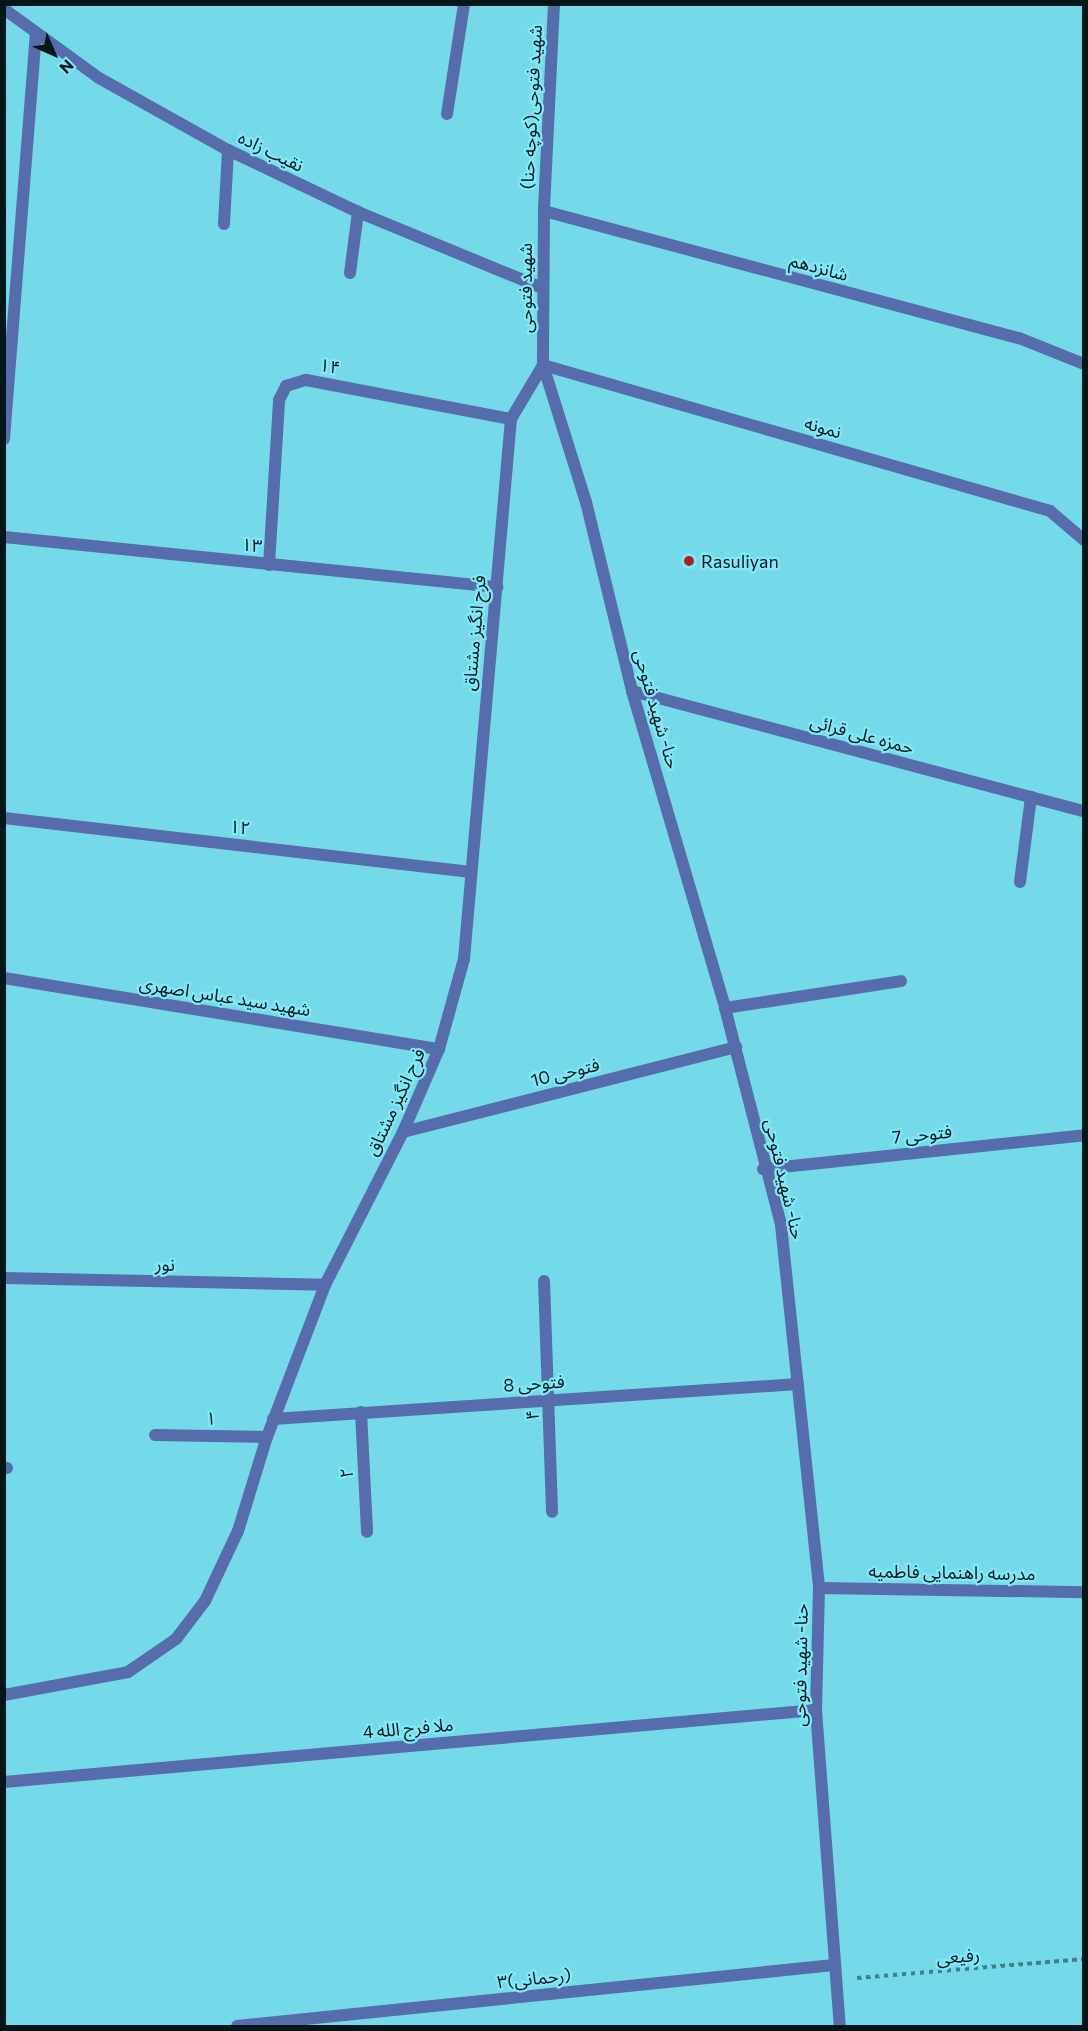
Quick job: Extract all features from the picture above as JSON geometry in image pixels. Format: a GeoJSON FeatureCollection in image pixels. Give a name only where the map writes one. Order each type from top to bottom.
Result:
{"type":"FeatureCollection","features":[{"type":"Feature","properties":{"kind":"street"},"geometry":{"type":"LineString","coordinates":[[447,114],[464,4]]}},
{"type":"Feature","properties":{"kind":"street","name":"(کوچه حنا)شهید فتوحی"},"geometry":{"type":"LineString","coordinates":[[544,211],[554,4]]}},
{"type":"Feature","properties":{"kind":"street","name":"نقیب زاده"},"geometry":{"type":"LineString","coordinates":[[4,9],[99,78],[228,150],[358,213],[542,288]]}},
{"type":"Feature","properties":{"kind":"street"},"geometry":{"type":"LineString","coordinates":[[4,439],[36,33]]}},
{"type":"Feature","properties":{"kind":"street"},"geometry":{"type":"LineString","coordinates":[[224,224],[228,150]]}},
{"type":"Feature","properties":{"kind":"street","name":"شهید فتوحی"},"geometry":{"type":"LineString","coordinates":[[543,365],[544,211]]}},
{"type":"Feature","properties":{"kind":"street","name":"شانزدهم"},"geometry":{"type":"LineString","coordinates":[[544,211],[1019,338],[1083,364]]}},
{"type":"Feature","properties":{"kind":"street"},"geometry":{"type":"LineString","coordinates":[[350,273],[358,213]]}},
{"type":"Feature","properties":{"kind":"street","name":"فرح انگیز مشتاق"},"geometry":{"type":"LineString","coordinates":[[4,1695],[128,1672],[176,1639],[206,1601],[223,1568],[273,1419],[325,1286],[403,1132],[439,1049],[464,959],[511,419],[543,365]]}},
{"type":"Feature","properties":{"kind":"street","name":"نمونه"},"geometry":{"type":"LineString","coordinates":[[543,365],[1050,511],[1083,540]]}},
{"type":"Feature","properties":{"kind":"street","name":"حنا- شهید فتوحی"},"geometry":{"type":"LineString","coordinates":[[543,365],[586,502],[632,691],[736,1047],[763,1169],[781,1224],[819,1588],[816,1710],[840,2026]]}},
{"type":"Feature","properties":{"kind":"street","name":"۱۴"},"geometry":{"type":"LineString","coordinates":[[269,565],[279,400],[286,386],[306,380],[511,419]]}},
{"type":"Feature","properties":{"kind":"street","name":"۱۳"},"geometry":{"type":"LineString","coordinates":[[4,537],[497,587]]}},
{"type":"Feature","properties":{"kind":"street","name":"حمزه علی قرائی"},"geometry":{"type":"LineString","coordinates":[[632,691],[1083,811]]}},
{"type":"Feature","properties":{"kind":"street"},"geometry":{"type":"LineString","coordinates":[[1020,882],[1031,797]]}},
{"type":"Feature","properties":{"kind":"street","name":"۱۲"},"geometry":{"type":"LineString","coordinates":[[4,818],[471,872]]}},
{"type":"Feature","properties":{"kind":"street","name":"شهید سید عباس اصهری"},"geometry":{"type":"LineString","coordinates":[[4,978],[439,1049]]}},
{"type":"Feature","properties":{"kind":"street"},"geometry":{"type":"LineString","coordinates":[[725,1008],[901,981]]}},
{"type":"Feature","properties":{"kind":"street","name":"فتوحی 10"},"geometry":{"type":"LineString","coordinates":[[403,1132],[736,1047]]}},
{"type":"Feature","properties":{"kind":"street","name":"فتوحی 7"},"geometry":{"type":"LineString","coordinates":[[763,1169],[1083,1135]]}},
{"type":"Feature","properties":{"kind":"street","name":"نور"},"geometry":{"type":"LineString","coordinates":[[4,1278],[325,1286]]}},
{"type":"Feature","properties":{"kind":"street","name":"۴"},"geometry":{"type":"LineString","coordinates":[[544,1281],[550,1400],[552,1512]]}},
{"type":"Feature","properties":{"kind":"street","name":"فتوحی 8"},"geometry":{"type":"LineString","coordinates":[[273,1419],[798,1384]]}},
{"type":"Feature","properties":{"kind":"street","name":"۲"},"geometry":{"type":"LineString","coordinates":[[361,1412],[367,1532]]}},
{"type":"Feature","properties":{"kind":"street","name":"۱"},"geometry":{"type":"LineString","coordinates":[[155,1435],[267,1437]]}},
{"type":"Feature","properties":{"kind":"street","name":"مدرسه راهنمایی فاطمیه"},"geometry":{"type":"LineString","coordinates":[[819,1588],[1083,1592]]}},
{"type":"Feature","properties":{"kind":"street","name":"4 ملا فرج الله"},"geometry":{"type":"LineString","coordinates":[[4,1782],[816,1710]]}},
{"type":"Feature","properties":{"kind":"street","name":"۳(رحمانی)"},"geometry":{"type":"LineString","coordinates":[[237,2026],[834,1965]]}},
{"type":"Feature","properties":{"kind":"path","name":"رفیعی"},"geometry":{"type":"LineString","coordinates":[[836,1980],[1083,1959]]}},
{"type":"Feature","properties":{"kind":"place","name":"Rasuliyan"},"geometry":{"type":"Point","coordinates":[689,561]}}]}
